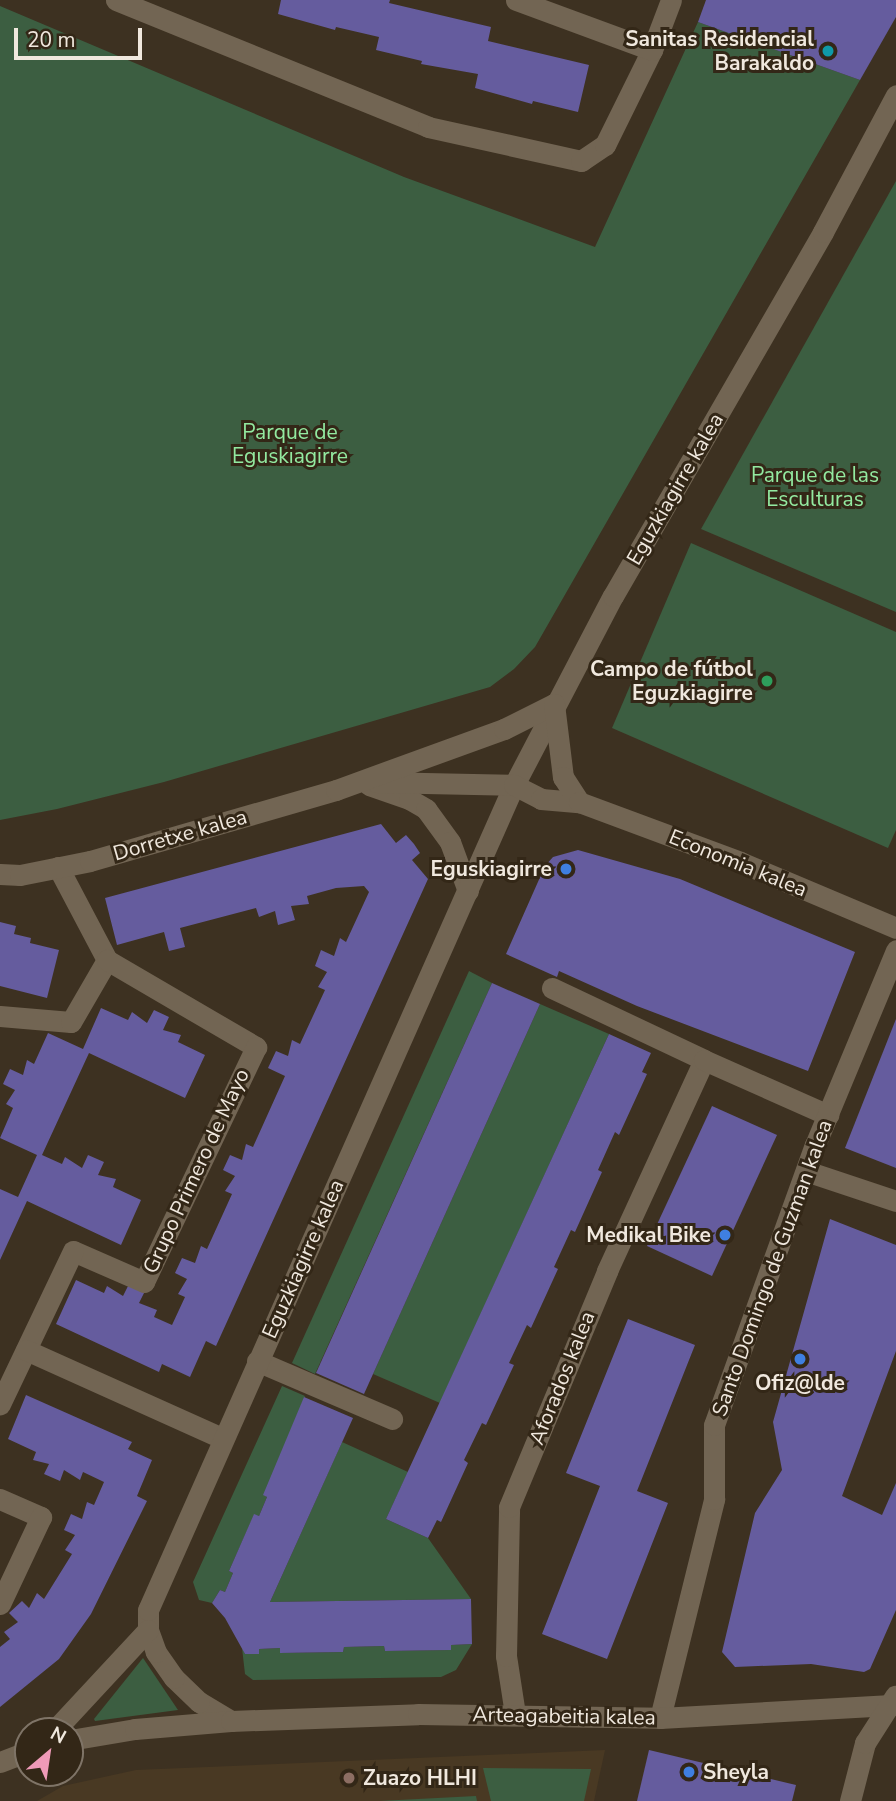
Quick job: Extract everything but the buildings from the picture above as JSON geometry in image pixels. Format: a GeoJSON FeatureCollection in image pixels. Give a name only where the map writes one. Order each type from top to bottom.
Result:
{"type":"FeatureCollection","features":[{"type":"Feature","properties":{"kind":"street"},"geometry":{"type":"LineString","coordinates":[[116,0],[428,127],[581,162],[605,145],[652,50],[671,0]]}},
{"type":"Feature","properties":{"kind":"street"},"geometry":{"type":"LineString","coordinates":[[516,0],[652,50]]}},
{"type":"Feature","properties":{"kind":"street","name":"Eguzkiagirre kalea"},"geometry":{"type":"LineString","coordinates":[[148,1630],[148,1609],[222,1438],[514,785],[554,705],[823,232],[896,95]]}},
{"type":"Feature","properties":{"kind":"street"},"geometry":{"type":"LineString","coordinates":[[554,705],[563,777],[579,802]]}},
{"type":"Feature","properties":{"kind":"street","name":"Dorretxe kalea"},"geometry":{"type":"LineString","coordinates":[[0,874],[20,875],[90,861],[356,782],[504,729],[554,705]]}},
{"type":"Feature","properties":{"kind":"street","name":"Dorretxe kalea"},"geometry":{"type":"LineString","coordinates":[[356,782],[419,781],[514,785]]}},
{"type":"Feature","properties":{"kind":"street"},"geometry":{"type":"LineString","coordinates":[[356,782],[385,789],[426,809],[450,842],[468,891]]}},
{"type":"Feature","properties":{"kind":"street","name":"Economia kalea"},"geometry":{"type":"LineString","coordinates":[[514,785],[541,799],[579,802],[740,862],[896,928]]}},
{"type":"Feature","properties":{"kind":"street"},"geometry":{"type":"LineString","coordinates":[[2,1021],[71,1022],[107,960],[58,867]]}},
{"type":"Feature","properties":{"kind":"street","name":"Santo Domingo de Guzman kalea"},"geometry":{"type":"LineString","coordinates":[[660,1718],[714,1499],[714,1425],[806,1171],[896,950]]}},
{"type":"Feature","properties":{"kind":"street","name":"Grupo Primero de Mayo"},"geometry":{"type":"LineString","coordinates":[[0,1404],[73,1251],[144,1282],[256,1047],[107,960]]}},
{"type":"Feature","properties":{"kind":"street"},"geometry":{"type":"LineString","coordinates":[[552,988],[828,1115]]}},
{"type":"Feature","properties":{"kind":"street","name":"Aforados kalea"},"geometry":{"type":"LineString","coordinates":[[515,1714],[506,1656],[509,1507],[597,1294],[704,1060]]}},
{"type":"Feature","properties":{"kind":"street"},"geometry":{"type":"LineString","coordinates":[[806,1171],[896,1201]]}},
{"type":"Feature","properties":{"kind":"street"},"geometry":{"type":"LineString","coordinates":[[26,1350],[222,1438]]}},
{"type":"Feature","properties":{"kind":"street"},"geometry":{"type":"LineString","coordinates":[[257,1361],[392,1419]]}},
{"type":"Feature","properties":{"kind":"street"},"geometry":{"type":"LineString","coordinates":[[0,1499],[41,1517],[0,1604]]}},
{"type":"Feature","properties":{"kind":"street"},"geometry":{"type":"LineString","coordinates":[[67,1717],[148,1630],[156,1652],[174,1678],[199,1702],[232,1721]]}},
{"type":"Feature","properties":{"kind":"street"},"geometry":{"type":"LineString","coordinates":[[850,1801],[865,1743],[895,1701]]}},
{"type":"Feature","properties":{"kind":"street","name":"Arteagabeitia kalea"},"geometry":{"type":"LineString","coordinates":[[84,1737],[135,1728],[232,1721],[418,1714],[660,1718],[895,1701]]}},
{"type":"Feature","properties":{"kind":"shaded area","name":"Zuazo HLHI"},"geometry":{"type":"Polygon","coordinates":[[[605,1750],[594,1801],[37,1801],[61,1787],[84,1787],[84,1781],[136,1770],[605,1750]]]}},
{"type":"Feature","properties":{"kind":"green space","name":"Parque de Eguskiagirre"},"geometry":{"type":"Polygon","coordinates":[[[0,6],[404,177],[595,247],[698,22],[860,80],[535,647],[514,669],[490,687],[164,782],[57,809],[0,820],[0,6]]]}},
{"type":"Feature","properties":{"kind":"green space","name":"Parque de las Esculturas"},"geometry":{"type":"Polygon","coordinates":[[[896,181],[896,612],[701,529],[896,181]]]}},
{"type":"Feature","properties":{"kind":"green space","name":"Campo de fútbol Eguzkiagirre"},"geometry":{"type":"Polygon","coordinates":[[[691,543],[896,632],[896,830],[888,848],[612,728],[691,543]]]}},
{"type":"Feature","properties":{"kind":"green space"},"geometry":{"type":"Polygon","coordinates":[[[469,971],[492,983],[315,1374],[292,1363],[469,971]]]}},
{"type":"Feature","properties":{"kind":"green space"},"geometry":{"type":"Polygon","coordinates":[[[540,1004],[609,1034],[440,1403],[373,1374],[540,1004]]]}},
{"type":"Feature","properties":{"kind":"green space"},"geometry":{"type":"Polygon","coordinates":[[[282,1386],[305,1396],[264,1495],[267,1497],[259,1516],[254,1515],[229,1571],[233,1573],[225,1592],[220,1590],[212,1603],[199,1600],[193,1582],[282,1386]]]}},
{"type":"Feature","properties":{"kind":"green space"},"geometry":{"type":"Polygon","coordinates":[[[342,1442],[408,1472],[386,1519],[428,1538],[471,1599],[270,1602],[342,1442]]]}},
{"type":"Feature","properties":{"kind":"green space"},"geometry":{"type":"Polygon","coordinates":[[[472,1644],[456,1670],[441,1677],[253,1680],[245,1674],[242,1648],[245,1654],[259,1654],[259,1649],[280,1648],[281,1653],[343,1652],[344,1647],[384,1646],[385,1651],[450,1650],[451,1645],[472,1644]]]}},
{"type":"Feature","properties":{"kind":"green space"},"geometry":{"type":"Polygon","coordinates":[[[143,1658],[178,1710],[95,1721],[94,1719],[143,1658]]]}},
{"type":"Feature","properties":{"kind":"green space"},"geometry":{"type":"Polygon","coordinates":[[[483,1768],[591,1769],[584,1801],[491,1801],[483,1768]]]}},
{"type":"Feature","properties":{"kind":"green space"},"geometry":{"type":"Polygon","coordinates":[[[476,1796],[477,1801],[379,1801],[476,1796]]]}},
{"type":"Feature","properties":{"kind":"place","name":"Sanitas Residencial Barakaldo"},"geometry":{"type":"Point","coordinates":[828,51]}},
{"type":"Feature","properties":{"kind":"place","name":"Campo de fútbol Eguzkiagirre"},"geometry":{"type":"Point","coordinates":[767,681]}},
{"type":"Feature","properties":{"kind":"place","name":"Eguskiagirre"},"geometry":{"type":"Point","coordinates":[566,869]}},
{"type":"Feature","properties":{"kind":"place","name":"Medikal Bike"},"geometry":{"type":"Point","coordinates":[725,1235]}},
{"type":"Feature","properties":{"kind":"place","name":"Ofiz@lde"},"geometry":{"type":"Point","coordinates":[800,1359]}},
{"type":"Feature","properties":{"kind":"place","name":"Sheyla"},"geometry":{"type":"Point","coordinates":[689,1772]}},
{"type":"Feature","properties":{"kind":"place","name":"Zuazo HLHI"},"geometry":{"type":"Point","coordinates":[349,1778]}}]}
